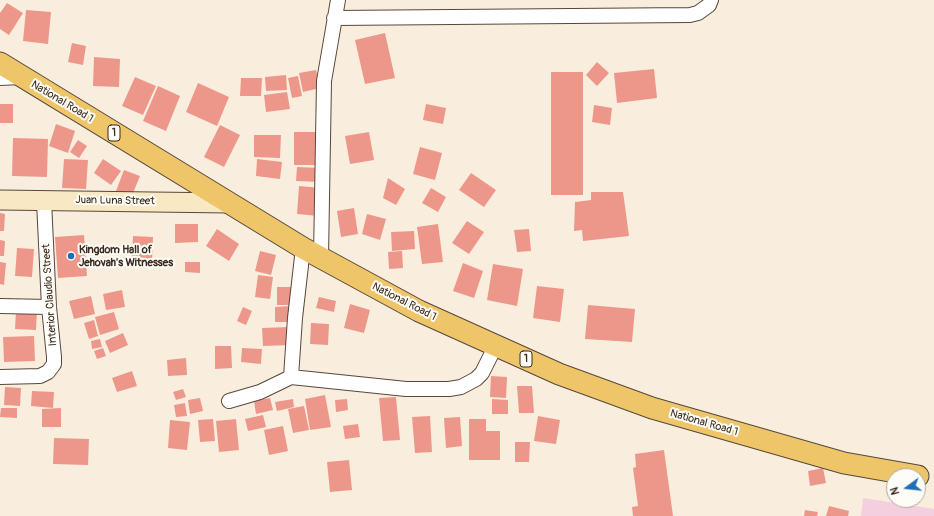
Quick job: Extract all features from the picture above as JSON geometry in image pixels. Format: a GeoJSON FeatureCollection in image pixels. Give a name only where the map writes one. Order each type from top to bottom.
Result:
{"type":"FeatureCollection","features":[{"type":"Feature","properties":{"kind":"main road","name":"National Road 1"},"geometry":{"type":"LineString","coordinates":[[0,63],[303,248],[420,311],[559,374],[652,408],[844,463],[886,470]]}},
{"type":"Feature","properties":{"kind":"street"},"geometry":{"type":"LineString","coordinates":[[321,257],[324,81],[338,0]]}},
{"type":"Feature","properties":{"kind":"street"},"geometry":{"type":"LineString","coordinates":[[334,18],[690,15],[698,13],[709,5],[711,0]]}},
{"type":"Feature","properties":{"kind":"street"},"geometry":{"type":"LineString","coordinates":[[0,78],[22,77]]}},
{"type":"Feature","properties":{"kind":"street","name":"Juan Luna Street"},"geometry":{"type":"LineString","coordinates":[[0,200],[229,203]]}},
{"type":"Feature","properties":{"kind":"street","name":"Interior Claudio Street"},"geometry":{"type":"LineString","coordinates":[[0,377],[40,376],[48,372],[54,364],[49,307],[44,200]]}},
{"type":"Feature","properties":{"kind":"street"},"geometry":{"type":"LineString","coordinates":[[292,377],[295,318],[303,248]]}},
{"type":"Feature","properties":{"kind":"street"},"geometry":{"type":"LineString","coordinates":[[0,306],[49,307]]}},
{"type":"Feature","properties":{"kind":"street"},"geometry":{"type":"LineString","coordinates":[[229,401],[260,392],[292,377],[406,389],[449,389],[461,387],[476,379],[482,373],[496,345]]}},
{"type":"Feature","properties":{"kind":"shaded area"},"geometry":{"type":"Polygon","coordinates":[[[863,498],[886,502],[886,508],[934,509],[934,516],[861,516],[863,498]]]}},
{"type":"Feature","properties":{"kind":"building"},"geometry":{"type":"Polygon","coordinates":[[[7,3],[23,13],[9,35],[0,29],[0,13],[7,3]]]}},
{"type":"Feature","properties":{"kind":"building"},"geometry":{"type":"Polygon","coordinates":[[[26,10],[51,12],[48,44],[23,41],[26,10]]]}},
{"type":"Feature","properties":{"kind":"building"},"geometry":{"type":"Polygon","coordinates":[[[385,33],[395,78],[365,84],[355,40],[385,33]]]}},
{"type":"Feature","properties":{"kind":"building"},"geometry":{"type":"Polygon","coordinates":[[[72,43],[86,46],[83,65],[68,62],[72,43]]]}},
{"type":"Feature","properties":{"kind":"building"},"geometry":{"type":"Polygon","coordinates":[[[94,57],[120,59],[119,87],[93,86],[94,57]]]}},
{"type":"Feature","properties":{"kind":"building"},"geometry":{"type":"Polygon","coordinates":[[[597,62],[609,73],[597,86],[586,75],[597,62]]]}},
{"type":"Feature","properties":{"kind":"building"},"geometry":{"type":"Polygon","coordinates":[[[654,69],[657,98],[617,103],[614,73],[654,69]]]}},
{"type":"Feature","properties":{"kind":"building"},"geometry":{"type":"Polygon","coordinates":[[[316,70],[320,88],[303,92],[299,73],[316,70]]]}},
{"type":"Feature","properties":{"kind":"building"},"geometry":{"type":"Polygon","coordinates":[[[551,72],[583,72],[583,195],[551,195],[551,72]]]}},
{"type":"Feature","properties":{"kind":"building"},"geometry":{"type":"Polygon","coordinates":[[[286,75],[287,90],[266,91],[265,77],[286,75]]]}},
{"type":"Feature","properties":{"kind":"building"},"geometry":{"type":"Polygon","coordinates":[[[298,76],[302,96],[292,98],[288,78],[298,76]]]}},
{"type":"Feature","properties":{"kind":"building"},"geometry":{"type":"Polygon","coordinates":[[[135,77],[156,86],[143,115],[122,106],[135,77]]]}},
{"type":"Feature","properties":{"kind":"building"},"geometry":{"type":"Polygon","coordinates":[[[241,78],[262,78],[261,96],[240,96],[241,78]]]}},
{"type":"Feature","properties":{"kind":"building"},"geometry":{"type":"Polygon","coordinates":[[[198,83],[229,97],[217,126],[186,112],[198,83]]]}},
{"type":"Feature","properties":{"kind":"building"},"geometry":{"type":"Polygon","coordinates":[[[158,86],[180,96],[166,131],[143,121],[158,86]]]}},
{"type":"Feature","properties":{"kind":"building"},"geometry":{"type":"Polygon","coordinates":[[[287,92],[290,109],[266,112],[264,95],[287,92]]]}},
{"type":"Feature","properties":{"kind":"building"},"geometry":{"type":"Polygon","coordinates":[[[0,104],[13,104],[13,123],[0,123],[0,104]]]}},
{"type":"Feature","properties":{"kind":"building"},"geometry":{"type":"Polygon","coordinates":[[[426,104],[446,108],[443,124],[423,120],[426,104]]]}},
{"type":"Feature","properties":{"kind":"building"},"geometry":{"type":"Polygon","coordinates":[[[594,105],[612,108],[610,125],[592,122],[594,105]]]}},
{"type":"Feature","properties":{"kind":"building"},"geometry":{"type":"Polygon","coordinates":[[[56,124],[75,131],[68,153],[49,146],[56,124]]]}},
{"type":"Feature","properties":{"kind":"building"},"geometry":{"type":"Polygon","coordinates":[[[220,125],[240,135],[224,167],[204,157],[220,125]]]}},
{"type":"Feature","properties":{"kind":"building"},"geometry":{"type":"Polygon","coordinates":[[[294,132],[321,132],[321,165],[294,165],[294,132]]]}},
{"type":"Feature","properties":{"kind":"building"},"geometry":{"type":"Polygon","coordinates":[[[369,132],[374,160],[350,164],[345,136],[369,132]]]}},
{"type":"Feature","properties":{"kind":"building"},"geometry":{"type":"Polygon","coordinates":[[[254,135],[281,135],[280,158],[254,157],[254,135]]]}},
{"type":"Feature","properties":{"kind":"building"},"geometry":{"type":"Polygon","coordinates":[[[13,138],[48,139],[47,177],[12,176],[13,138]]]}},
{"type":"Feature","properties":{"kind":"building"},"geometry":{"type":"Polygon","coordinates":[[[78,140],[87,146],[79,158],[70,152],[78,140]]]}},
{"type":"Feature","properties":{"kind":"building"},"geometry":{"type":"Polygon","coordinates":[[[420,147],[442,153],[435,180],[413,174],[420,147]]]}},
{"type":"Feature","properties":{"kind":"building"},"geometry":{"type":"Polygon","coordinates":[[[64,159],[88,160],[86,189],[62,188],[64,159]]]}},
{"type":"Feature","properties":{"kind":"building"},"geometry":{"type":"Polygon","coordinates":[[[103,159],[121,171],[111,185],[94,173],[103,159]]]}},
{"type":"Feature","properties":{"kind":"building"},"geometry":{"type":"Polygon","coordinates":[[[257,159],[282,162],[280,179],[256,176],[257,159]]]}},
{"type":"Feature","properties":{"kind":"building"},"geometry":{"type":"Polygon","coordinates":[[[297,167],[321,168],[320,182],[296,181],[297,167]]]}},
{"type":"Feature","properties":{"kind":"building"},"geometry":{"type":"Polygon","coordinates":[[[124,170],[140,176],[131,198],[116,191],[124,170]]]}},
{"type":"Feature","properties":{"kind":"building"},"geometry":{"type":"Polygon","coordinates":[[[471,173],[496,190],[484,207],[459,190],[471,173]]]}},
{"type":"Feature","properties":{"kind":"building"},"geometry":{"type":"Polygon","coordinates":[[[388,178],[405,189],[396,205],[383,198],[388,178]]]}},
{"type":"Feature","properties":{"kind":"building"},"geometry":{"type":"Polygon","coordinates":[[[299,186],[321,188],[319,216],[297,214],[299,186]]]}},
{"type":"Feature","properties":{"kind":"building"},"geometry":{"type":"Polygon","coordinates":[[[431,188],[446,197],[438,212],[422,203],[431,188]]]}},
{"type":"Feature","properties":{"kind":"building"},"geometry":{"type":"Polygon","coordinates":[[[591,192],[623,192],[629,236],[583,241],[582,230],[574,231],[575,202],[591,200],[591,192]]]}},
{"type":"Feature","properties":{"kind":"building"},"geometry":{"type":"Polygon","coordinates":[[[354,208],[358,234],[341,237],[337,211],[354,208]]]}},
{"type":"Feature","properties":{"kind":"building"},"geometry":{"type":"Polygon","coordinates":[[[0,213],[5,214],[4,231],[0,231],[0,213]]]}},
{"type":"Feature","properties":{"kind":"building"},"geometry":{"type":"Polygon","coordinates":[[[367,214],[386,219],[380,240],[362,234],[367,214]]]}},
{"type":"Feature","properties":{"kind":"building"},"geometry":{"type":"Polygon","coordinates":[[[467,221],[484,232],[469,254],[452,243],[467,221]]]}},
{"type":"Feature","properties":{"kind":"building"},"geometry":{"type":"Polygon","coordinates":[[[175,224],[198,224],[198,242],[175,243],[175,224]]]}},
{"type":"Feature","properties":{"kind":"building"},"geometry":{"type":"Polygon","coordinates":[[[438,224],[443,262],[422,264],[417,227],[438,224]]]}},
{"type":"Feature","properties":{"kind":"building"},"geometry":{"type":"Polygon","coordinates":[[[217,229],[239,244],[229,261],[206,246],[217,229]]]}},
{"type":"Feature","properties":{"kind":"building"},"geometry":{"type":"Polygon","coordinates":[[[529,229],[531,251],[517,252],[514,230],[529,229]]]}},
{"type":"Feature","properties":{"kind":"building"},"geometry":{"type":"Polygon","coordinates":[[[414,231],[415,249],[392,251],[391,232],[414,231]]]}},
{"type":"Feature","properties":{"kind":"building","name":"Kingdom Hall of Jehovah's Witnesses"},"geometry":{"type":"Polygon","coordinates":[[[84,235],[87,276],[58,278],[55,237],[84,235]]]}},
{"type":"Feature","properties":{"kind":"building"},"geometry":{"type":"Polygon","coordinates":[[[133,236],[153,237],[152,260],[132,259],[133,236]]]}},
{"type":"Feature","properties":{"kind":"building"},"geometry":{"type":"Polygon","coordinates":[[[0,240],[5,241],[4,256],[0,256],[0,240]]]}},
{"type":"Feature","properties":{"kind":"building"},"geometry":{"type":"Polygon","coordinates":[[[17,248],[34,249],[32,277],[15,276],[17,248]]]}},
{"type":"Feature","properties":{"kind":"building"},"geometry":{"type":"Polygon","coordinates":[[[260,251],[276,255],[271,275],[255,271],[260,251]]]}},
{"type":"Feature","properties":{"kind":"building"},"geometry":{"type":"Polygon","coordinates":[[[402,251],[403,268],[389,269],[388,252],[402,251]]]}},
{"type":"Feature","properties":{"kind":"building"},"geometry":{"type":"Polygon","coordinates":[[[0,262],[6,263],[4,285],[0,284],[0,262]]]}},
{"type":"Feature","properties":{"kind":"building"},"geometry":{"type":"Polygon","coordinates":[[[185,262],[200,262],[200,273],[185,272],[185,262]]]}},
{"type":"Feature","properties":{"kind":"building"},"geometry":{"type":"Polygon","coordinates":[[[463,263],[483,271],[474,298],[453,291],[463,263]]]}},
{"type":"Feature","properties":{"kind":"building"},"geometry":{"type":"Polygon","coordinates":[[[493,264],[523,269],[517,306],[487,300],[493,264]]]}},
{"type":"Feature","properties":{"kind":"building"},"geometry":{"type":"Polygon","coordinates":[[[258,275],[273,277],[270,299],[255,297],[258,275]]]}},
{"type":"Feature","properties":{"kind":"building"},"geometry":{"type":"Polygon","coordinates":[[[537,286],[564,289],[560,322],[533,318],[537,286]]]}},
{"type":"Feature","properties":{"kind":"building"},"geometry":{"type":"Polygon","coordinates":[[[277,287],[293,287],[293,305],[277,305],[277,287]]]}},
{"type":"Feature","properties":{"kind":"building"},"geometry":{"type":"Polygon","coordinates":[[[122,290],[125,307],[106,310],[103,294],[122,290]]]}},
{"type":"Feature","properties":{"kind":"building"},"geometry":{"type":"Polygon","coordinates":[[[91,296],[95,314],[74,319],[69,301],[91,296]]]}},
{"type":"Feature","properties":{"kind":"building"},"geometry":{"type":"Polygon","coordinates":[[[319,297],[336,301],[334,312],[316,308],[319,297]]]}},
{"type":"Feature","properties":{"kind":"building"},"geometry":{"type":"Polygon","coordinates":[[[350,304],[370,310],[364,333],[344,328],[350,304]]]}},
{"type":"Feature","properties":{"kind":"building"},"geometry":{"type":"Polygon","coordinates":[[[588,305],[635,309],[632,342],[585,339],[588,305]]]}},
{"type":"Feature","properties":{"kind":"building"},"geometry":{"type":"Polygon","coordinates":[[[290,306],[290,322],[275,322],[275,307],[290,306]]]}},
{"type":"Feature","properties":{"kind":"building"},"geometry":{"type":"Polygon","coordinates":[[[243,307],[252,311],[246,325],[237,321],[243,307]]]}},
{"type":"Feature","properties":{"kind":"building"},"geometry":{"type":"Polygon","coordinates":[[[16,310],[37,311],[36,330],[15,329],[16,310]]]}},
{"type":"Feature","properties":{"kind":"building"},"geometry":{"type":"Polygon","coordinates":[[[114,312],[119,329],[100,335],[95,317],[114,312]]]}},
{"type":"Feature","properties":{"kind":"building"},"geometry":{"type":"Polygon","coordinates":[[[94,320],[98,336],[89,339],[84,323],[94,320]]]}},
{"type":"Feature","properties":{"kind":"building"},"geometry":{"type":"Polygon","coordinates":[[[311,323],[329,324],[328,345],[310,344],[311,323]]]}},
{"type":"Feature","properties":{"kind":"building"},"geometry":{"type":"Polygon","coordinates":[[[289,327],[290,345],[263,346],[262,328],[289,327]]]}},
{"type":"Feature","properties":{"kind":"building"},"geometry":{"type":"Polygon","coordinates":[[[123,333],[128,345],[110,353],[105,341],[123,333]]]}},
{"type":"Feature","properties":{"kind":"building"},"geometry":{"type":"Polygon","coordinates":[[[34,336],[35,361],[4,362],[3,337],[34,336]]]}},
{"type":"Feature","properties":{"kind":"building"},"geometry":{"type":"Polygon","coordinates":[[[100,339],[102,347],[92,349],[91,341],[100,339]]]}},
{"type":"Feature","properties":{"kind":"building"},"geometry":{"type":"Polygon","coordinates":[[[215,346],[231,346],[232,368],[215,369],[215,346]]]}},
{"type":"Feature","properties":{"kind":"building"},"geometry":{"type":"Polygon","coordinates":[[[103,348],[106,356],[97,359],[94,351],[103,348]]]}},
{"type":"Feature","properties":{"kind":"building"},"geometry":{"type":"Polygon","coordinates":[[[242,348],[262,349],[261,364],[241,362],[242,348]]]}},
{"type":"Feature","properties":{"kind":"building"},"geometry":{"type":"Polygon","coordinates":[[[186,358],[187,375],[168,376],[167,360],[186,358]]]}},
{"type":"Feature","properties":{"kind":"building"},"geometry":{"type":"Polygon","coordinates":[[[132,371],[137,386],[117,392],[112,378],[132,371]]]}},
{"type":"Feature","properties":{"kind":"building"},"geometry":{"type":"Polygon","coordinates":[[[491,376],[507,377],[506,398],[490,397],[491,376]]]}},
{"type":"Feature","properties":{"kind":"building"},"geometry":{"type":"Polygon","coordinates":[[[517,386],[532,386],[534,413],[519,413],[517,386]]]}},
{"type":"Feature","properties":{"kind":"building"},"geometry":{"type":"Polygon","coordinates":[[[5,387],[21,388],[20,406],[4,405],[5,387]]]}},
{"type":"Feature","properties":{"kind":"building"},"geometry":{"type":"Polygon","coordinates":[[[183,389],[186,397],[176,400],[173,392],[183,389]]]}},
{"type":"Feature","properties":{"kind":"building"},"geometry":{"type":"Polygon","coordinates":[[[32,391],[54,392],[53,408],[31,406],[32,391]]]}},
{"type":"Feature","properties":{"kind":"building"},"geometry":{"type":"Polygon","coordinates":[[[325,395],[331,427],[310,430],[305,399],[325,395]]]}},
{"type":"Feature","properties":{"kind":"building"},"geometry":{"type":"Polygon","coordinates":[[[396,397],[400,440],[383,441],[379,398],[396,397]]]}},
{"type":"Feature","properties":{"kind":"building"},"geometry":{"type":"Polygon","coordinates":[[[200,398],[203,411],[190,414],[188,400],[200,398]]]}},
{"type":"Feature","properties":{"kind":"building"},"geometry":{"type":"Polygon","coordinates":[[[270,398],[273,410],[256,414],[254,401],[270,398]]]}},
{"type":"Feature","properties":{"kind":"building"},"geometry":{"type":"Polygon","coordinates":[[[293,399],[294,407],[277,411],[275,402],[293,399]]]}},
{"type":"Feature","properties":{"kind":"building"},"geometry":{"type":"Polygon","coordinates":[[[347,399],[348,410],[336,412],[335,400],[347,399]]]}},
{"type":"Feature","properties":{"kind":"building"},"geometry":{"type":"Polygon","coordinates":[[[492,399],[508,400],[508,414],[492,414],[492,399]]]}},
{"type":"Feature","properties":{"kind":"building"},"geometry":{"type":"Polygon","coordinates":[[[185,403],[187,416],[176,417],[174,405],[185,403]]]}},
{"type":"Feature","properties":{"kind":"building"},"geometry":{"type":"Polygon","coordinates":[[[304,406],[309,430],[293,433],[288,409],[304,406]]]}},
{"type":"Feature","properties":{"kind":"building"},"geometry":{"type":"Polygon","coordinates":[[[1,408],[17,408],[17,418],[0,417],[1,408]]]}},
{"type":"Feature","properties":{"kind":"building"},"geometry":{"type":"Polygon","coordinates":[[[61,408],[61,427],[42,427],[42,409],[61,408]]]}},
{"type":"Feature","properties":{"kind":"building"},"geometry":{"type":"Polygon","coordinates":[[[263,415],[266,427],[248,431],[245,419],[263,415]]]}},
{"type":"Feature","properties":{"kind":"building"},"geometry":{"type":"Polygon","coordinates":[[[430,416],[432,452],[415,453],[412,417],[430,416]]]}},
{"type":"Feature","properties":{"kind":"building"},"geometry":{"type":"Polygon","coordinates":[[[538,416],[560,420],[556,444],[534,441],[538,416]]]}},
{"type":"Feature","properties":{"kind":"building"},"geometry":{"type":"Polygon","coordinates":[[[460,417],[462,446],[446,448],[444,418],[460,417]]]}},
{"type":"Feature","properties":{"kind":"building"},"geometry":{"type":"Polygon","coordinates":[[[213,419],[215,441],[200,442],[198,420],[213,419]]]}},
{"type":"Feature","properties":{"kind":"building"},"geometry":{"type":"Polygon","coordinates":[[[236,419],[239,450],[219,452],[216,421],[236,419]]]}},
{"type":"Feature","properties":{"kind":"building"},"geometry":{"type":"Polygon","coordinates":[[[469,419],[486,419],[486,431],[500,431],[500,460],[469,460],[469,419]]]}},
{"type":"Feature","properties":{"kind":"building"},"geometry":{"type":"Polygon","coordinates":[[[170,420],[190,422],[187,450],[168,448],[170,420]]]}},
{"type":"Feature","properties":{"kind":"building"},"geometry":{"type":"Polygon","coordinates":[[[358,424],[360,437],[345,439],[343,426],[358,424]]]}},
{"type":"Feature","properties":{"kind":"building"},"geometry":{"type":"Polygon","coordinates":[[[283,426],[288,451],[269,455],[264,430],[283,426]]]}},
{"type":"Feature","properties":{"kind":"building"},"geometry":{"type":"Polygon","coordinates":[[[54,438],[89,439],[88,465],[53,464],[54,438]]]}},
{"type":"Feature","properties":{"kind":"building"},"geometry":{"type":"Polygon","coordinates":[[[515,442],[530,442],[529,462],[515,462],[515,442]]]}},
{"type":"Feature","properties":{"kind":"building"},"geometry":{"type":"Polygon","coordinates":[[[664,450],[673,516],[633,516],[632,507],[638,506],[633,468],[636,467],[635,454],[664,450]]]}},
{"type":"Feature","properties":{"kind":"building"},"geometry":{"type":"Polygon","coordinates":[[[349,460],[352,490],[330,492],[327,462],[349,460]]]}},
{"type":"Feature","properties":{"kind":"building"},"geometry":{"type":"Polygon","coordinates":[[[823,468],[826,483],[810,486],[808,471],[823,468]]]}},
{"type":"Feature","properties":{"kind":"building"},"geometry":{"type":"Polygon","coordinates":[[[829,506],[849,511],[848,516],[826,516],[829,506]]]}},
{"type":"Feature","properties":{"kind":"building"},"geometry":{"type":"Polygon","coordinates":[[[805,510],[818,512],[817,516],[804,516],[805,510]]]}},
{"type":"Feature","properties":{"kind":"place","name":"Kingdom Hall of Jehovah's Witnesses"},"geometry":{"type":"Point","coordinates":[71,256]}}]}
